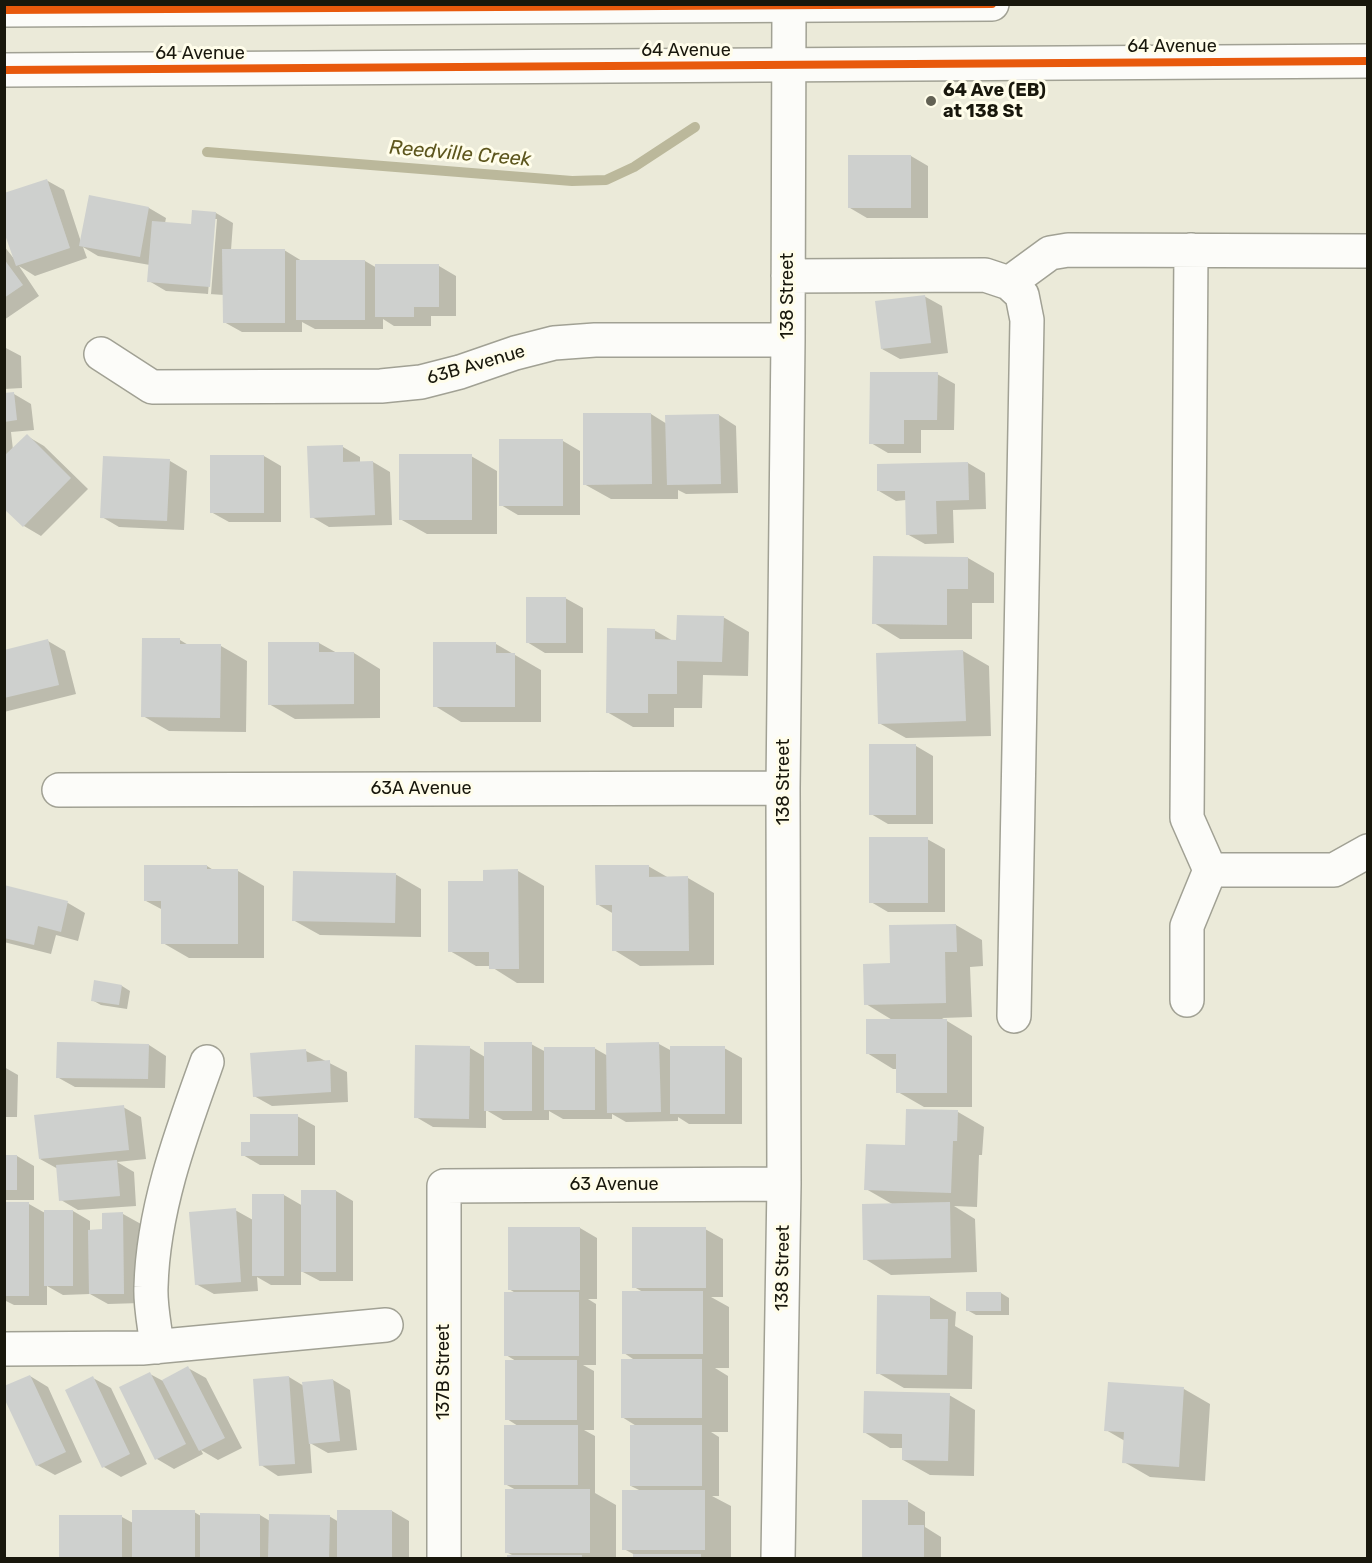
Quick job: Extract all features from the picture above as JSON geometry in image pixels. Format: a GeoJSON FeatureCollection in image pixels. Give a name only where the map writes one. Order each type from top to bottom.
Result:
{"type":"FeatureCollection","features":[{"type":"Feature","properties":{"kind":"street"},"geometry":{"type":"LineString","coordinates":[[4,10],[992,4]]}},
{"type":"Feature","properties":{"kind":"street","name":"138 Street"},"geometry":{"type":"LineString","coordinates":[[778,1558],[784,1184],[783,788],[789,5]]}},
{"type":"Feature","properties":{"kind":"street","name":"64 Avenue"},"geometry":{"type":"LineString","coordinates":[[4,70],[1368,61]]}},
{"type":"Feature","properties":{"kind":"street"},"geometry":{"type":"LineString","coordinates":[[1009,283],[1050,254],[1068,250],[1368,251]]}},
{"type":"Feature","properties":{"kind":"street"},"geometry":{"type":"LineString","coordinates":[[1187,1000],[1187,926],[1210,870],[1187,818],[1191,250]]}},
{"type":"Feature","properties":{"kind":"street"},"geometry":{"type":"LineString","coordinates":[[788,276],[985,275],[1009,283],[1022,295],[1027,320],[1014,1016]]}},
{"type":"Feature","properties":{"kind":"street","name":"63B Avenue"},"geometry":{"type":"LineString","coordinates":[[101,354],[152,387],[381,386],[421,382],[554,343],[595,340],[788,340]]}},
{"type":"Feature","properties":{"kind":"street","name":"63A Avenue"},"geometry":{"type":"LineString","coordinates":[[59,790],[783,788]]}},
{"type":"Feature","properties":{"kind":"street"},"geometry":{"type":"LineString","coordinates":[[1210,870],[1334,870],[1368,851]]}},
{"type":"Feature","properties":{"kind":"street"},"geometry":{"type":"LineString","coordinates":[[157,1347],[151,1288],[157,1225],[180,1136],[207,1062]]}},
{"type":"Feature","properties":{"kind":"street","name":"63 Avenue"},"geometry":{"type":"LineString","coordinates":[[444,1186],[784,1184]]}},
{"type":"Feature","properties":{"kind":"street","name":"137B Street"},"geometry":{"type":"LineString","coordinates":[[444,1186],[444,1558]]}},
{"type":"Feature","properties":{"kind":"street"},"geometry":{"type":"LineString","coordinates":[[4,1349],[157,1347],[386,1325]]}},
{"type":"Feature","properties":{"kind":"building"},"geometry":{"type":"Polygon","coordinates":[[[848,155],[911,155],[911,208],[848,208],[848,155]]]}},
{"type":"Feature","properties":{"kind":"building"},"geometry":{"type":"Polygon","coordinates":[[[47,179],[70,248],[16,266],[4,232],[4,193],[47,179]]]}},
{"type":"Feature","properties":{"kind":"building"},"geometry":{"type":"Polygon","coordinates":[[[89,195],[149,207],[140,257],[79,246],[89,195]]]}},
{"type":"Feature","properties":{"kind":"building"},"geometry":{"type":"Polygon","coordinates":[[[192,210],[216,212],[210,287],[147,282],[152,221],[191,224],[192,210]]]}},
{"type":"Feature","properties":{"kind":"building"},"geometry":{"type":"Polygon","coordinates":[[[222,249],[285,249],[285,323],[223,323],[222,249]]]}},
{"type":"Feature","properties":{"kind":"building"},"geometry":{"type":"Polygon","coordinates":[[[4,259],[23,285],[4,298],[4,259]]]}},
{"type":"Feature","properties":{"kind":"building"},"geometry":{"type":"Polygon","coordinates":[[[296,260],[365,260],[365,320],[296,320],[296,260]]]}},
{"type":"Feature","properties":{"kind":"building"},"geometry":{"type":"Polygon","coordinates":[[[375,264],[439,264],[439,307],[414,307],[414,317],[375,317],[375,264]]]}},
{"type":"Feature","properties":{"kind":"building"},"geometry":{"type":"Polygon","coordinates":[[[925,295],[931,343],[881,349],[875,301],[925,295]]]}},
{"type":"Feature","properties":{"kind":"building"},"geometry":{"type":"Polygon","coordinates":[[[870,372],[938,372],[937,420],[904,420],[904,444],[869,444],[870,372]]]}},
{"type":"Feature","properties":{"kind":"building"},"geometry":{"type":"Polygon","coordinates":[[[14,392],[17,420],[4,422],[4,393],[14,392]]]}},
{"type":"Feature","properties":{"kind":"building"},"geometry":{"type":"Polygon","coordinates":[[[583,413],[651,413],[652,484],[583,485],[583,413]]]}},
{"type":"Feature","properties":{"kind":"building"},"geometry":{"type":"Polygon","coordinates":[[[719,414],[721,484],[667,485],[665,415],[719,414]]]}},
{"type":"Feature","properties":{"kind":"building"},"geometry":{"type":"Polygon","coordinates":[[[27,434],[71,478],[23,527],[4,509],[4,456],[27,434]]]}},
{"type":"Feature","properties":{"kind":"building"},"geometry":{"type":"Polygon","coordinates":[[[499,439],[563,439],[563,506],[499,506],[499,439]]]}},
{"type":"Feature","properties":{"kind":"building"},"geometry":{"type":"Polygon","coordinates":[[[343,445],[343,462],[373,461],[375,515],[310,518],[307,446],[343,445]]]}},
{"type":"Feature","properties":{"kind":"building"},"geometry":{"type":"Polygon","coordinates":[[[399,454],[472,454],[472,520],[399,520],[399,454]]]}},
{"type":"Feature","properties":{"kind":"building"},"geometry":{"type":"Polygon","coordinates":[[[210,455],[264,455],[264,513],[210,513],[210,455]]]}},
{"type":"Feature","properties":{"kind":"building"},"geometry":{"type":"Polygon","coordinates":[[[103,456],[170,459],[167,521],[100,518],[103,456]]]}},
{"type":"Feature","properties":{"kind":"building"},"geometry":{"type":"Polygon","coordinates":[[[968,462],[969,500],[936,501],[937,534],[906,535],[905,491],[877,491],[877,464],[968,462]]]}},
{"type":"Feature","properties":{"kind":"building"},"geometry":{"type":"Polygon","coordinates":[[[873,556],[968,557],[968,589],[947,589],[947,625],[872,624],[873,556]]]}},
{"type":"Feature","properties":{"kind":"building"},"geometry":{"type":"Polygon","coordinates":[[[526,597],[566,597],[566,643],[526,643],[526,597]]]}},
{"type":"Feature","properties":{"kind":"building"},"geometry":{"type":"Polygon","coordinates":[[[677,615],[724,616],[722,662],[677,661],[677,694],[648,694],[648,713],[606,713],[607,628],[655,629],[655,639],[676,640],[677,615]]]}},
{"type":"Feature","properties":{"kind":"building"},"geometry":{"type":"Polygon","coordinates":[[[142,638],[180,638],[180,644],[221,644],[220,718],[141,717],[142,638]]]}},
{"type":"Feature","properties":{"kind":"building"},"geometry":{"type":"Polygon","coordinates":[[[48,639],[59,685],[4,698],[4,650],[48,639]]]}},
{"type":"Feature","properties":{"kind":"building"},"geometry":{"type":"Polygon","coordinates":[[[268,642],[319,642],[319,652],[354,652],[354,704],[268,705],[268,642]]]}},
{"type":"Feature","properties":{"kind":"building"},"geometry":{"type":"Polygon","coordinates":[[[433,642],[496,642],[496,653],[515,653],[515,707],[433,707],[433,642]]]}},
{"type":"Feature","properties":{"kind":"building"},"geometry":{"type":"Polygon","coordinates":[[[963,650],[966,721],[878,724],[876,653],[963,650]]]}},
{"type":"Feature","properties":{"kind":"building"},"geometry":{"type":"Polygon","coordinates":[[[869,744],[916,744],[916,815],[869,815],[869,744]]]}},
{"type":"Feature","properties":{"kind":"building"},"geometry":{"type":"Polygon","coordinates":[[[869,837],[928,837],[928,903],[869,903],[869,837]]]}},
{"type":"Feature","properties":{"kind":"building"},"geometry":{"type":"Polygon","coordinates":[[[144,865],[207,865],[207,869],[238,869],[238,944],[161,944],[161,901],[144,901],[144,865]]]}},
{"type":"Feature","properties":{"kind":"building"},"geometry":{"type":"Polygon","coordinates":[[[595,865],[649,865],[649,877],[688,876],[689,951],[612,951],[612,905],[596,905],[595,865]]]}},
{"type":"Feature","properties":{"kind":"building"},"geometry":{"type":"Polygon","coordinates":[[[518,869],[519,969],[489,969],[489,952],[448,952],[448,881],[483,881],[483,870],[518,869]]]}},
{"type":"Feature","properties":{"kind":"building"},"geometry":{"type":"Polygon","coordinates":[[[293,871],[396,873],[395,923],[292,921],[293,871]]]}},
{"type":"Feature","properties":{"kind":"building"},"geometry":{"type":"Polygon","coordinates":[[[4,885],[68,901],[61,932],[38,926],[34,945],[4,938],[4,885]]]}},
{"type":"Feature","properties":{"kind":"building"},"geometry":{"type":"Polygon","coordinates":[[[956,924],[957,952],[945,952],[946,1003],[864,1005],[863,964],[890,963],[889,925],[956,924]]]}},
{"type":"Feature","properties":{"kind":"building"},"geometry":{"type":"Polygon","coordinates":[[[94,980],[122,985],[119,1005],[91,1001],[94,980]]]}},
{"type":"Feature","properties":{"kind":"building"},"geometry":{"type":"Polygon","coordinates":[[[866,1019],[947,1019],[947,1093],[896,1093],[896,1054],[866,1054],[866,1019]]]}},
{"type":"Feature","properties":{"kind":"building"},"geometry":{"type":"Polygon","coordinates":[[[57,1042],[149,1044],[148,1079],[56,1078],[57,1042]]]}},
{"type":"Feature","properties":{"kind":"building"},"geometry":{"type":"Polygon","coordinates":[[[484,1042],[532,1042],[532,1111],[484,1111],[484,1042]]]}},
{"type":"Feature","properties":{"kind":"building"},"geometry":{"type":"Polygon","coordinates":[[[659,1042],[661,1112],[607,1113],[606,1043],[659,1042]]]}},
{"type":"Feature","properties":{"kind":"building"},"geometry":{"type":"Polygon","coordinates":[[[415,1045],[470,1046],[469,1119],[414,1118],[415,1045]]]}},
{"type":"Feature","properties":{"kind":"building"},"geometry":{"type":"Polygon","coordinates":[[[670,1046],[725,1046],[725,1114],[670,1114],[670,1046]]]}},
{"type":"Feature","properties":{"kind":"building"},"geometry":{"type":"Polygon","coordinates":[[[544,1047],[595,1047],[595,1110],[544,1110],[544,1047]]]}},
{"type":"Feature","properties":{"kind":"building"},"geometry":{"type":"Polygon","coordinates":[[[306,1049],[307,1062],[330,1060],[331,1092],[253,1097],[250,1053],[306,1049]]]}},
{"type":"Feature","properties":{"kind":"building"},"geometry":{"type":"Polygon","coordinates":[[[124,1105],[129,1150],[39,1159],[34,1115],[124,1105]]]}},
{"type":"Feature","properties":{"kind":"building"},"geometry":{"type":"Polygon","coordinates":[[[906,1109],[958,1110],[957,1141],[953,1141],[951,1193],[864,1190],[866,1144],[905,1145],[906,1109]]]}},
{"type":"Feature","properties":{"kind":"building"},"geometry":{"type":"Polygon","coordinates":[[[250,1114],[298,1114],[298,1156],[241,1156],[241,1142],[250,1142],[250,1114]]]}},
{"type":"Feature","properties":{"kind":"building"},"geometry":{"type":"Polygon","coordinates":[[[4,1155],[17,1155],[17,1190],[4,1190],[4,1155]]]}},
{"type":"Feature","properties":{"kind":"building"},"geometry":{"type":"Polygon","coordinates":[[[117,1160],[120,1196],[59,1201],[56,1165],[117,1160]]]}},
{"type":"Feature","properties":{"kind":"building"},"geometry":{"type":"Polygon","coordinates":[[[301,1190],[336,1190],[336,1272],[301,1272],[301,1190]]]}},
{"type":"Feature","properties":{"kind":"building"},"geometry":{"type":"Polygon","coordinates":[[[252,1194],[284,1194],[284,1276],[252,1276],[252,1194]]]}},
{"type":"Feature","properties":{"kind":"building"},"geometry":{"type":"Polygon","coordinates":[[[4,1202],[29,1202],[29,1296],[4,1296],[4,1202]]]}},
{"type":"Feature","properties":{"kind":"building"},"geometry":{"type":"Polygon","coordinates":[[[950,1202],[951,1258],[863,1260],[862,1204],[950,1202]]]}},
{"type":"Feature","properties":{"kind":"building"},"geometry":{"type":"Polygon","coordinates":[[[236,1208],[241,1282],[195,1285],[189,1212],[236,1208]]]}},
{"type":"Feature","properties":{"kind":"building"},"geometry":{"type":"Polygon","coordinates":[[[44,1210],[73,1210],[73,1286],[44,1286],[44,1210]]]}},
{"type":"Feature","properties":{"kind":"building"},"geometry":{"type":"Polygon","coordinates":[[[123,1212],[124,1294],[89,1294],[88,1230],[102,1229],[102,1213],[123,1212]]]}},
{"type":"Feature","properties":{"kind":"building"},"geometry":{"type":"Polygon","coordinates":[[[508,1227],[580,1227],[580,1290],[508,1290],[508,1227]]]}},
{"type":"Feature","properties":{"kind":"building"},"geometry":{"type":"Polygon","coordinates":[[[632,1227],[706,1227],[706,1288],[632,1288],[632,1227]]]}},
{"type":"Feature","properties":{"kind":"building"},"geometry":{"type":"Polygon","coordinates":[[[622,1291],[703,1291],[703,1354],[622,1354],[622,1291]]]}},
{"type":"Feature","properties":{"kind":"building"},"geometry":{"type":"Polygon","coordinates":[[[504,1292],[579,1292],[579,1356],[504,1356],[504,1292]]]}},
{"type":"Feature","properties":{"kind":"building"},"geometry":{"type":"Polygon","coordinates":[[[966,1292],[1001,1292],[1001,1311],[966,1311],[966,1292]]]}},
{"type":"Feature","properties":{"kind":"building"},"geometry":{"type":"Polygon","coordinates":[[[877,1295],[930,1296],[930,1319],[948,1319],[947,1375],[876,1374],[877,1295]]]}},
{"type":"Feature","properties":{"kind":"building"},"geometry":{"type":"Polygon","coordinates":[[[621,1359],[702,1359],[702,1418],[621,1418],[621,1359]]]}},
{"type":"Feature","properties":{"kind":"building"},"geometry":{"type":"Polygon","coordinates":[[[505,1360],[577,1360],[577,1420],[505,1420],[505,1360]]]}},
{"type":"Feature","properties":{"kind":"building"},"geometry":{"type":"Polygon","coordinates":[[[188,1366],[225,1438],[199,1451],[162,1380],[188,1366]]]}},
{"type":"Feature","properties":{"kind":"building"},"geometry":{"type":"Polygon","coordinates":[[[150,1372],[186,1444],[155,1460],[119,1387],[150,1372]]]}},
{"type":"Feature","properties":{"kind":"building"},"geometry":{"type":"Polygon","coordinates":[[[30,1375],[66,1452],[36,1466],[4,1398],[4,1386],[30,1375]]]}},
{"type":"Feature","properties":{"kind":"building"},"geometry":{"type":"Polygon","coordinates":[[[93,1376],[130,1454],[102,1468],[65,1390],[93,1376]]]}},
{"type":"Feature","properties":{"kind":"building"},"geometry":{"type":"Polygon","coordinates":[[[289,1376],[295,1464],[259,1466],[253,1379],[289,1376]]]}},
{"type":"Feature","properties":{"kind":"building"},"geometry":{"type":"Polygon","coordinates":[[[333,1379],[340,1441],[309,1444],[302,1382],[333,1379]]]}},
{"type":"Feature","properties":{"kind":"building"},"geometry":{"type":"Polygon","coordinates":[[[1108,1382],[1184,1387],[1179,1467],[1122,1463],[1124,1432],[1104,1431],[1108,1382]]]}},
{"type":"Feature","properties":{"kind":"building"},"geometry":{"type":"Polygon","coordinates":[[[864,1391],[950,1393],[948,1461],[902,1460],[902,1434],[863,1433],[864,1391]]]}},
{"type":"Feature","properties":{"kind":"building"},"geometry":{"type":"Polygon","coordinates":[[[504,1425],[578,1425],[578,1485],[504,1485],[504,1425]]]}},
{"type":"Feature","properties":{"kind":"building"},"geometry":{"type":"Polygon","coordinates":[[[630,1425],[702,1425],[702,1486],[630,1486],[630,1425]]]}},
{"type":"Feature","properties":{"kind":"building"},"geometry":{"type":"Polygon","coordinates":[[[505,1489],[590,1489],[590,1553],[505,1553],[505,1489]]]}},
{"type":"Feature","properties":{"kind":"building"},"geometry":{"type":"Polygon","coordinates":[[[622,1490],[705,1490],[705,1550],[622,1550],[622,1490]]]}},
{"type":"Feature","properties":{"kind":"building"},"geometry":{"type":"Polygon","coordinates":[[[862,1500],[908,1500],[908,1525],[924,1525],[924,1558],[862,1558],[862,1500]]]}},
{"type":"Feature","properties":{"kind":"building"},"geometry":{"type":"Polygon","coordinates":[[[132,1510],[195,1510],[195,1558],[132,1558],[132,1510]]]}},
{"type":"Feature","properties":{"kind":"building"},"geometry":{"type":"Polygon","coordinates":[[[337,1510],[392,1510],[392,1558],[337,1558],[337,1510]]]}},
{"type":"Feature","properties":{"kind":"building"},"geometry":{"type":"Polygon","coordinates":[[[200,1513],[260,1514],[260,1558],[200,1558],[200,1513]]]}},
{"type":"Feature","properties":{"kind":"building"},"geometry":{"type":"Polygon","coordinates":[[[269,1514],[330,1515],[329,1558],[268,1558],[269,1514]]]}},
{"type":"Feature","properties":{"kind":"building"},"geometry":{"type":"Polygon","coordinates":[[[59,1515],[122,1515],[122,1558],[59,1558],[59,1515]]]}},
{"type":"Feature","properties":{"kind":"building"},"geometry":{"type":"Polygon","coordinates":[[[633,1554],[701,1554],[701,1558],[633,1558],[633,1554]]]}},
{"type":"Feature","properties":{"kind":"building"},"geometry":{"type":"Polygon","coordinates":[[[507,1555],[582,1555],[582,1558],[507,1558],[507,1555]]]}},
{"type":"Feature","properties":{"kind":"waterway","name":"Reedville Creek"},"geometry":{"type":"LineString","coordinates":[[207,152],[572,181],[606,180],[634,167],[695,127]]}},
{"type":"Feature","properties":{"kind":"cycle path"},"geometry":{"type":"LineString","coordinates":[[4,10],[992,4]]}},
{"type":"Feature","properties":{"kind":"cycle path"},"geometry":{"type":"LineString","coordinates":[[4,70],[1368,61]]}},
{"type":"Feature","properties":{"kind":"place","name":"64 Ave (EB) at 138 St"},"geometry":{"type":"Point","coordinates":[931,101]}}]}
